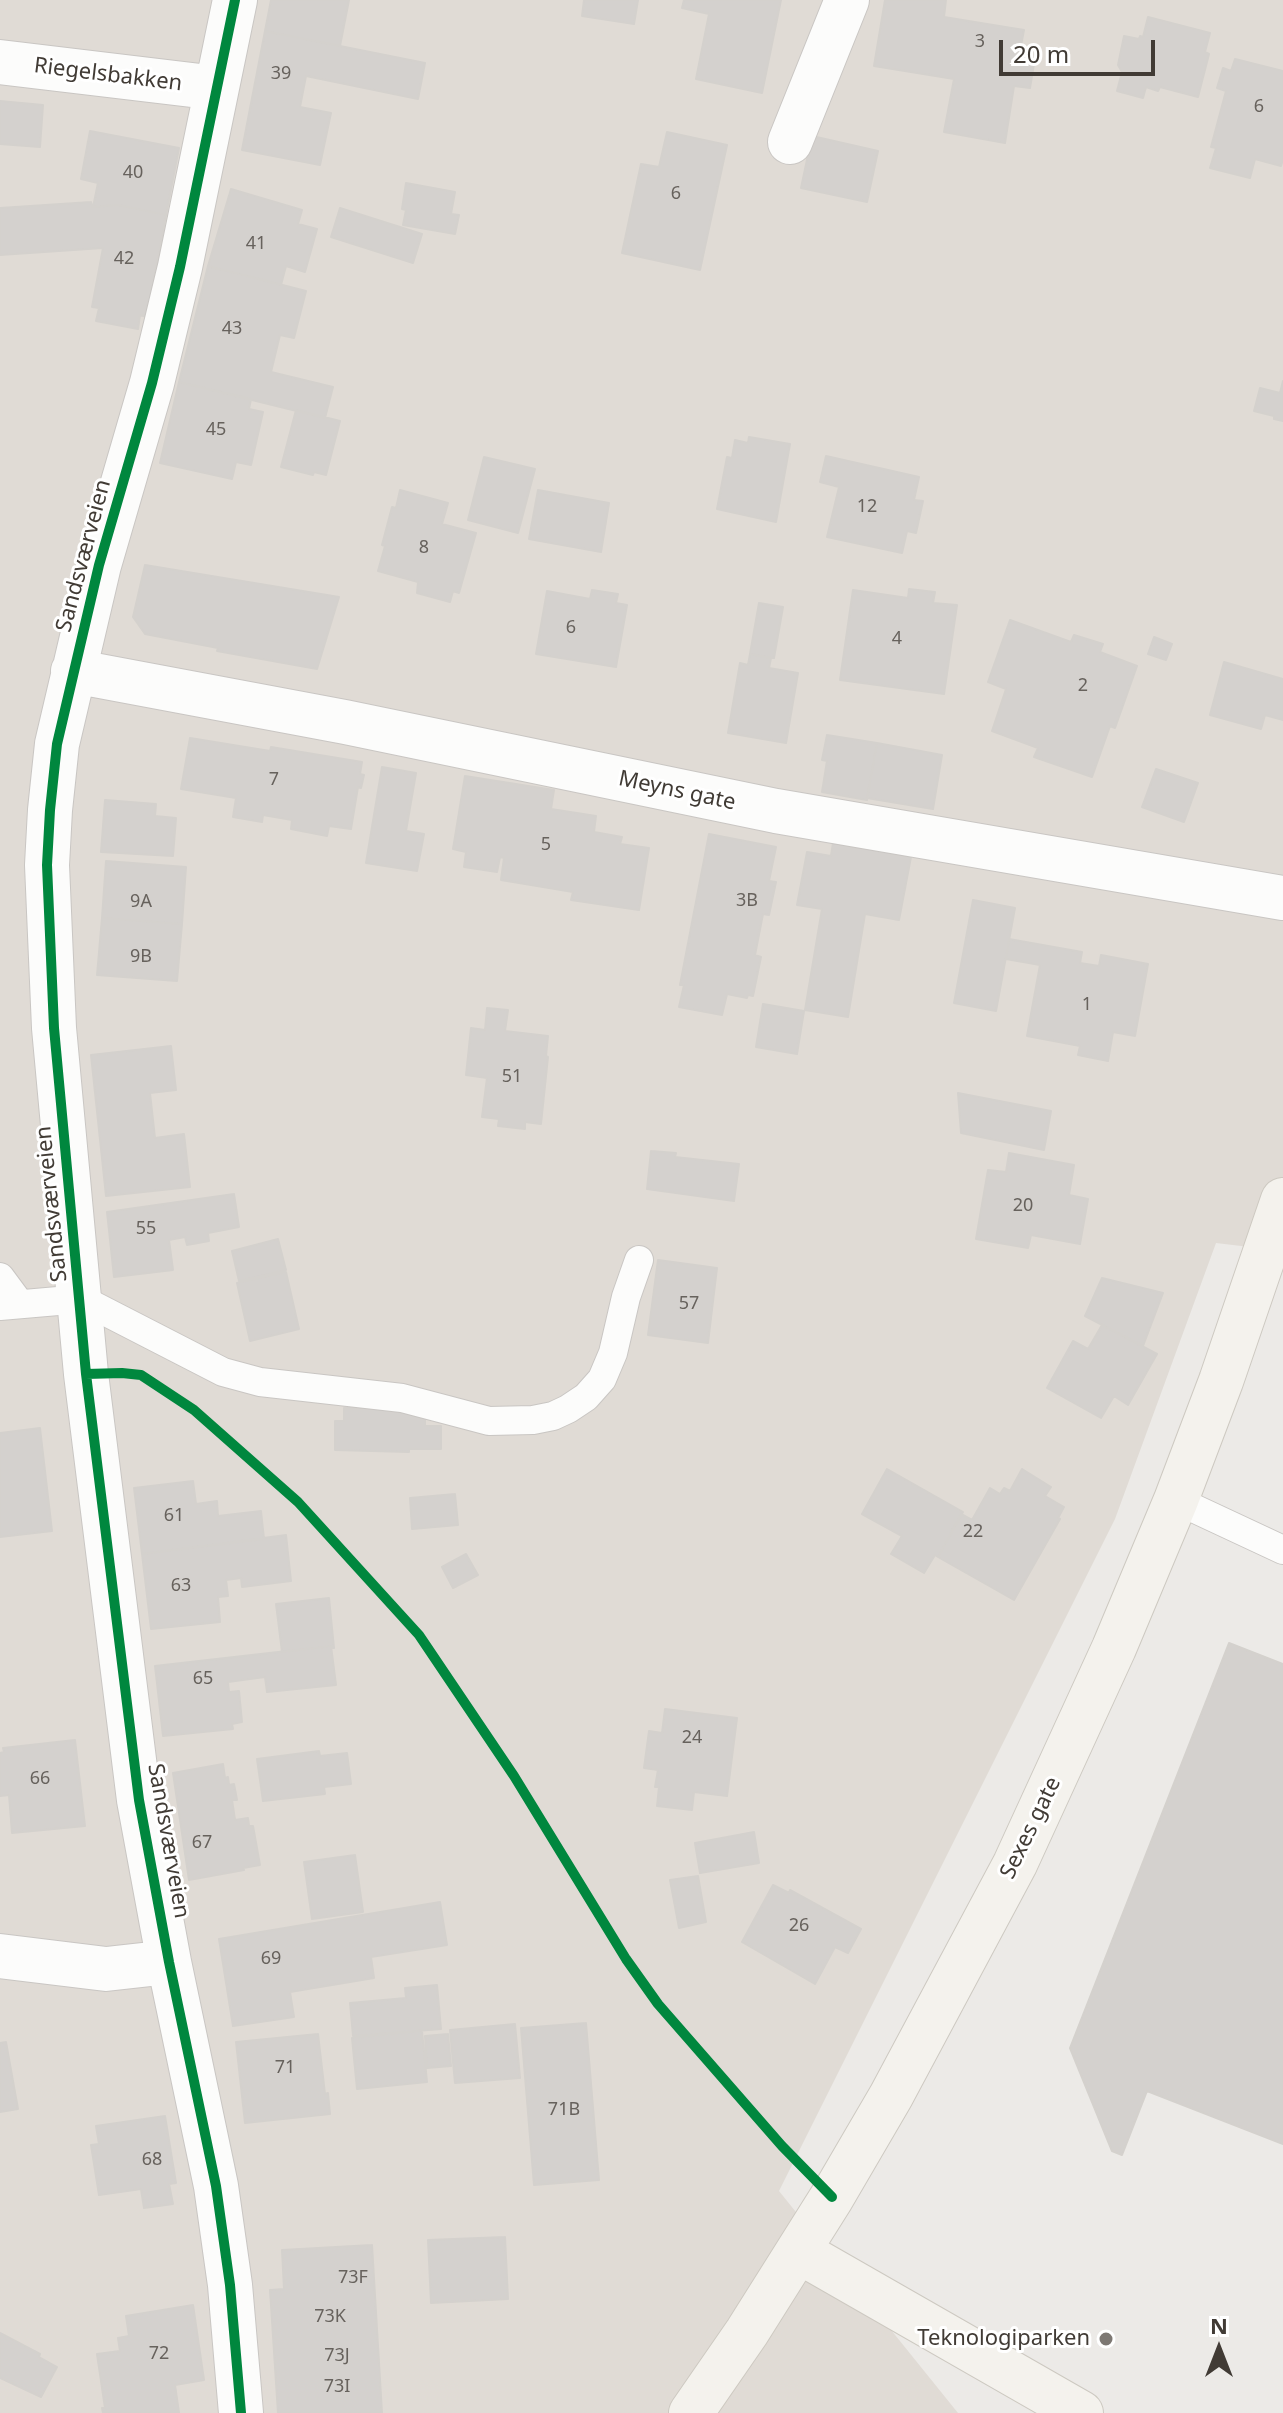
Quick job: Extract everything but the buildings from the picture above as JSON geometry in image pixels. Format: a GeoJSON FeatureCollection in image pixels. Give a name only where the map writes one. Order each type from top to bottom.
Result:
{"type":"FeatureCollection","features":[{"type":"Feature","properties":{"kind":"street","name":"Sandsværveien"},"geometry":{"type":"LineString","coordinates":[[235,0],[156,369],[99,565],[57,744],[47,865],[54,1028],[86,1374],[139,1800],[216,2186],[230,2285],[241,2413]]}},
{"type":"Feature","properties":{"kind":"street"},"geometry":{"type":"LineString","coordinates":[[790,142],[847,0]]}},
{"type":"Feature","properties":{"kind":"street","name":"Riegelsbakken"},"geometry":{"type":"LineString","coordinates":[[0,62],[217,88]]}},
{"type":"Feature","properties":{"kind":"street","name":"Meyns gate"},"geometry":{"type":"LineString","coordinates":[[73,671],[345,722],[776,811],[1283,898]]}},
{"type":"Feature","properties":{"kind":"street","name":"Sexes gate"},"geometry":{"type":"LineString","coordinates":[[691,2413],[747,2332],[891,2096],[1015,1864],[1114,1648],[1176,1500],[1221,1381],[1283,1200]]}},
{"type":"Feature","properties":{"kind":"street"},"geometry":{"type":"LineString","coordinates":[[0,1956],[106,1969],[169,1962]]}},
{"type":"Feature","properties":{"kind":"street"},"geometry":{"type":"LineString","coordinates":[[798,2251],[1081,2413]]}},
{"type":"Feature","properties":{"kind":"lane"},"geometry":{"type":"LineString","coordinates":[[0,1277],[10,1305],[81,1299],[223,1372],[260,1382],[402,1398],[489,1421],[533,1420],[568,1409],[586,1397],[602,1379],[613,1353],[626,1297],[639,1260]]}},
{"type":"Feature","properties":{"kind":"lane"},"geometry":{"type":"LineString","coordinates":[[1176,1500],[1283,1550]]}},
{"type":"Feature","properties":{"kind":"shaded area"},"geometry":{"type":"Polygon","coordinates":[[[0,0],[1283,0],[1283,1251],[1216,1243],[1115,1519],[779,2191],[958,2413],[0,2413],[0,0]]]}},
{"type":"Feature","properties":{"kind":"cycle path"},"geometry":{"type":"LineString","coordinates":[[235,0],[180,267],[152,383],[99,565],[57,744],[47,865],[54,1028],[86,1374],[139,1800],[216,2186],[230,2285],[241,2413]]}},
{"type":"Feature","properties":{"kind":"cycle path"},"geometry":{"type":"LineString","coordinates":[[86,1374],[141,1375],[194,1410],[298,1502],[419,1635],[514,1776],[626,1959],[658,2004],[782,2146],[832,2197]]}},
{"type":"Feature","properties":{"kind":"place","name":"Teknologiparken"},"geometry":{"type":"Point","coordinates":[1106,2339]}}]}
